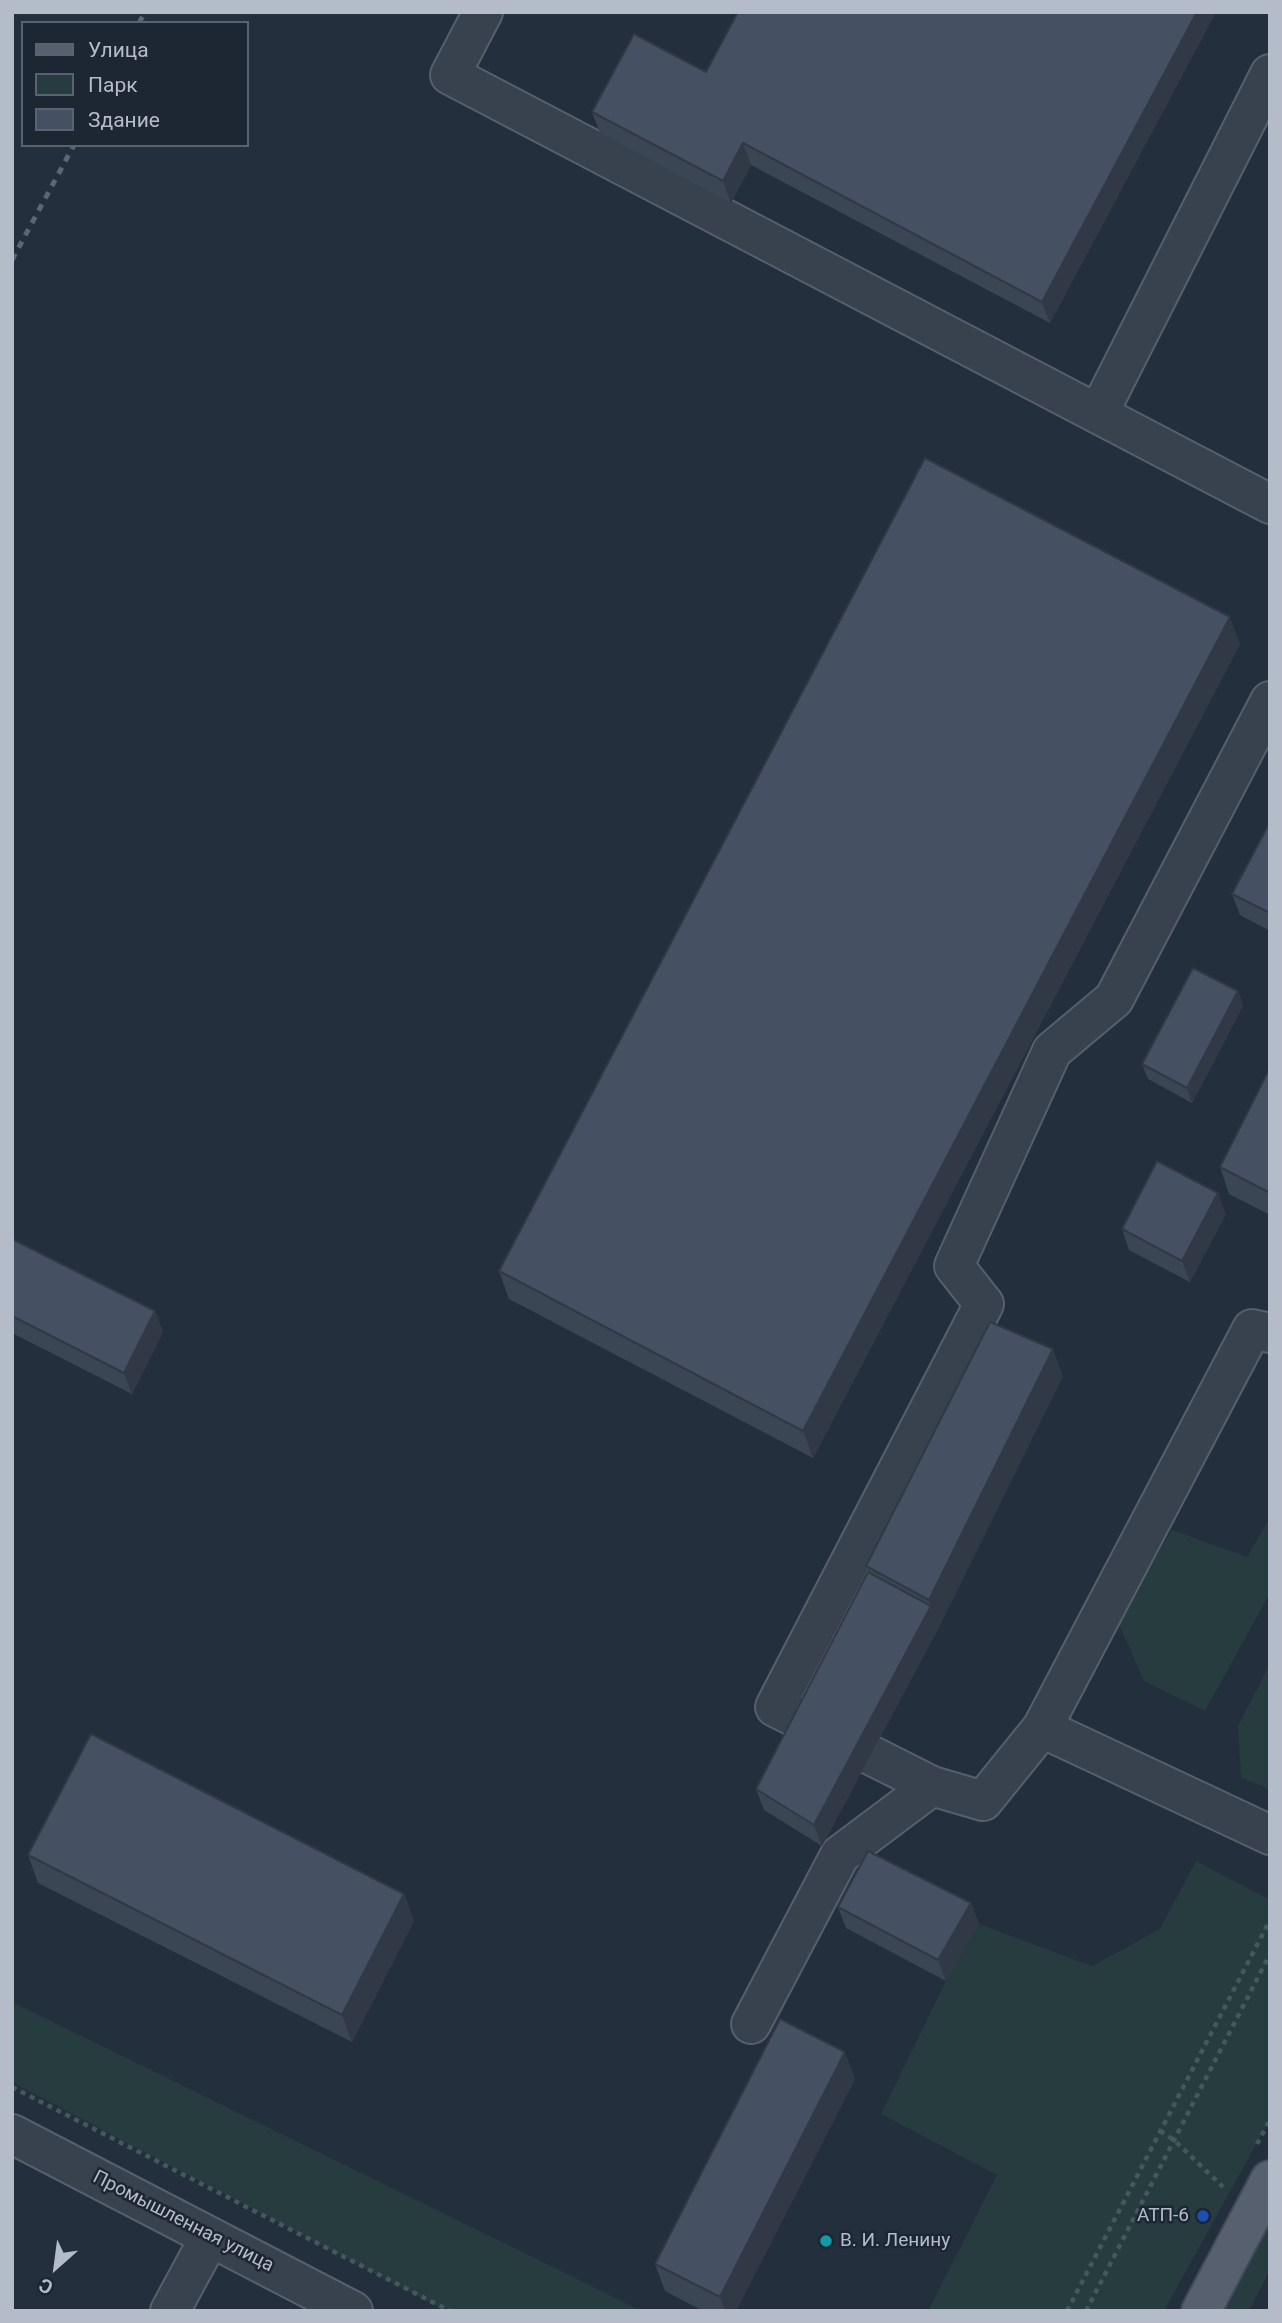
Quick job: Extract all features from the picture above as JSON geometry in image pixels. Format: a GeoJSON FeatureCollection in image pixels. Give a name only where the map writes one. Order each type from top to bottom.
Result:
{"type":"FeatureCollection","features":[{"type":"Feature","properties":{"kind":"main road"},"geometry":{"type":"LineString","coordinates":[[1202,2311],[1270,2180]]}},
{"type":"Feature","properties":{"kind":"street"},"geometry":{"type":"LineString","coordinates":[[483,12],[450,75],[1270,504]]}},
{"type":"Feature","properties":{"kind":"street"},"geometry":{"type":"LineString","coordinates":[[1098,414],[1270,74]]}},
{"type":"Feature","properties":{"kind":"street"},"geometry":{"type":"LineString","coordinates":[[1270,701],[1114,999],[1052,1051],[954,1266],[984,1304],[775,1707],[932,1786],[983,1801],[1042,1728],[1252,1329],[1270,1333]]}},
{"type":"Feature","properties":{"kind":"street"},"geometry":{"type":"LineString","coordinates":[[1042,1728],[1270,1835]]}},
{"type":"Feature","properties":{"kind":"street"},"geometry":{"type":"LineString","coordinates":[[751,2024],[841,1855],[932,1786]]}},
{"type":"Feature","properties":{"kind":"street","name":"Промышленная улица"},"geometry":{"type":"LineString","coordinates":[[12,2134],[353,2311]]}},
{"type":"Feature","properties":{"kind":"street"},"geometry":{"type":"LineString","coordinates":[[170,2311],[210,2237]]}},
{"type":"Feature","properties":{"kind":"path"},"geometry":{"type":"LineString","coordinates":[[1067,2311],[1270,1920]]}},
{"type":"Feature","properties":{"kind":"path"},"geometry":{"type":"LineString","coordinates":[[1086,2311],[1270,1954]]}},
{"type":"Feature","properties":{"kind":"path"},"geometry":{"type":"LineString","coordinates":[[12,2087],[450,2311]]}},
{"type":"Feature","properties":{"kind":"path"},"geometry":{"type":"LineString","coordinates":[[1160,2132],[1174,2140],[1231,2195]]}},
{"type":"Feature","properties":{"kind":"green space"},"geometry":{"type":"Polygon","coordinates":[[[1270,1518],[1270,1593],[1205,1711],[1144,1681],[1118,1622],[1172,1530],[1247,1557],[1270,1518]]]}},
{"type":"Feature","properties":{"kind":"green space"},"geometry":{"type":"Polygon","coordinates":[[[1270,1664],[1270,1789],[1241,1778],[1238,1726],[1270,1664]]]}},
{"type":"Feature","properties":{"kind":"green space"},"geometry":{"type":"Polygon","coordinates":[[[1196,1861],[1270,1900],[1270,2119],[1164,2311],[928,2311],[997,2175],[881,2114],[946,1981],[979,1924],[1092,1966],[1160,1929],[1196,1861]]]}},
{"type":"Feature","properties":{"kind":"green space"},"geometry":{"type":"Polygon","coordinates":[[[12,2002],[641,2311],[446,2311],[12,2082],[12,2002]]]}},
{"type":"Feature","properties":{"kind":"green space"},"geometry":{"type":"Polygon","coordinates":[[[1270,2223],[1270,2270],[1249,2311],[1224,2311],[1270,2223]]]}},
{"type":"Feature","properties":{"kind":"building"},"geometry":{"type":"Polygon","coordinates":[[[738,12],[1197,12],[1042,302],[743,143],[723,181],[592,112],[634,34],[706,72],[738,12]]]}},
{"type":"Feature","properties":{"kind":"building"},"geometry":{"type":"Polygon","coordinates":[[[925,458],[1230,617],[803,1431],[499,1271],[925,458]]]}},
{"type":"Feature","properties":{"kind":"building"},"geometry":{"type":"Polygon","coordinates":[[[1270,822],[1270,913],[1232,894],[1270,822]]]}},
{"type":"Feature","properties":{"kind":"building"},"geometry":{"type":"Polygon","coordinates":[[[1193,968],[1238,991],[1187,1088],[1142,1064],[1193,968]]]}},
{"type":"Feature","properties":{"kind":"building"},"geometry":{"type":"Polygon","coordinates":[[[1270,1068],[1270,1193],[1220,1167],[1270,1068]]]}},
{"type":"Feature","properties":{"kind":"building"},"geometry":{"type":"Polygon","coordinates":[[[1157,1161],[1218,1193],[1182,1261],[1122,1229],[1157,1161]]]}},
{"type":"Feature","properties":{"kind":"building"},"geometry":{"type":"Polygon","coordinates":[[[12,1239],[155,1311],[124,1373],[12,1316],[12,1239]]]}},
{"type":"Feature","properties":{"kind":"building"},"geometry":{"type":"Polygon","coordinates":[[[990,1322],[1053,1349],[929,1600],[866,1566],[990,1322]]]}},
{"type":"Feature","properties":{"kind":"building"},"geometry":{"type":"Polygon","coordinates":[[[868,1572],[931,1606],[814,1825],[756,1789],[868,1572]]]}},
{"type":"Feature","properties":{"kind":"building"},"geometry":{"type":"Polygon","coordinates":[[[91,1734],[404,1894],[342,2015],[28,1855],[91,1734]]]}},
{"type":"Feature","properties":{"kind":"building"},"geometry":{"type":"Polygon","coordinates":[[[868,1851],[971,1903],[938,1960],[838,1907],[868,1851]]]}},
{"type":"Feature","properties":{"kind":"building"},"geometry":{"type":"Polygon","coordinates":[[[780,2019],[845,2052],[720,2297],[655,2264],[780,2019]]]}},
{"type":"Feature","properties":{"kind":"railway"},"geometry":{"type":"LineString","coordinates":[[140,21],[145,12]]}},
{"type":"Feature","properties":{"kind":"railway"},"geometry":{"type":"LineString","coordinates":[[12,260],[73,147]]}},
{"type":"Feature","properties":{"kind":"place","name":"АТП-6"},"geometry":{"type":"Point","coordinates":[1203,2216]}},
{"type":"Feature","properties":{"kind":"place","name":"В. И. Ленину"},"geometry":{"type":"Point","coordinates":[826,2241]}}]}
